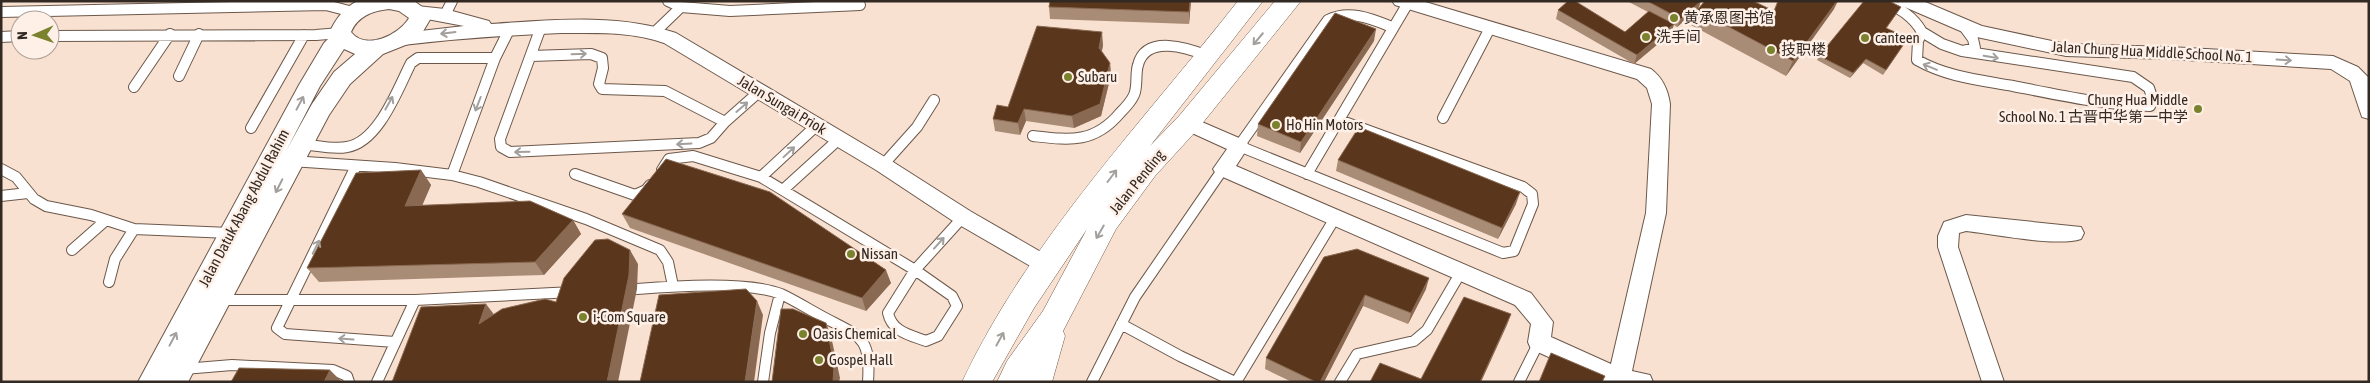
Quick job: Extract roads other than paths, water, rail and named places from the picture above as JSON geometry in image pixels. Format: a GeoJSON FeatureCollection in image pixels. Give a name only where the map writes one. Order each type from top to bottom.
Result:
{"type":"FeatureCollection","features":[{"type":"Feature","properties":{"kind":"main road","name":"Jalan Pending"},"geometry":{"type":"LineString","coordinates":[[978,382],[1008,325],[1046,265],[1124,160],[1209,56],[1251,1]]}},
{"type":"Feature","properties":{"kind":"main road","name":"Jalan Pending"},"geometry":{"type":"LineString","coordinates":[[1012,382],[1018,370],[1054,320],[1076,274],[1106,221],[1145,169],[1188,123],[1289,1]]}},
{"type":"Feature","properties":{"kind":"main road"},"geometry":{"type":"LineString","coordinates":[[1037,382],[1054,320]]}},
{"type":"Feature","properties":{"kind":"street","name":"Jalan Chung Hua Middle School No. 1"},"geometry":{"type":"LineString","coordinates":[[1906,1],[1965,28],[2066,50],[2169,53],[2333,63],[2348,69],[2362,80],[2369,112]]}},
{"type":"Feature","properties":{"kind":"street"},"geometry":{"type":"LineString","coordinates":[[341,35],[348,42],[361,46],[377,47],[393,44],[403,39],[418,24],[420,18],[417,12],[407,6],[393,2],[380,2],[359,7]]}},
{"type":"Feature","properties":{"kind":"street"},"geometry":{"type":"LineString","coordinates":[[1405,2],[1644,74],[1653,80],[1659,91],[1660,104],[1656,213],[1618,380]]}},
{"type":"Feature","properties":{"kind":"street","name":"Jalan Datuk Abang Abdul Rahim"},"geometry":{"type":"LineString","coordinates":[[151,382],[310,85],[341,35],[343,25],[359,7]]}},
{"type":"Feature","properties":{"kind":"street"},"geometry":{"type":"LineString","coordinates":[[417,12],[449,8],[472,21],[502,28]]}},
{"type":"Feature","properties":{"kind":"street","name":"Jalan Sungai Priok"},"geometry":{"type":"LineString","coordinates":[[403,39],[502,28],[618,27],[655,32],[670,38],[760,91],[883,165],[963,217],[1046,265]]}},
{"type":"Feature","properties":{"kind":"street","name":"Jalan Datuk Abang Abdul Rahim"},"geometry":{"type":"LineString","coordinates":[[177,376],[320,110],[342,78],[377,47]]}},
{"type":"Feature","properties":{"kind":"street"},"geometry":{"type":"LineString","coordinates":[[1188,123],[1239,146],[1223,169],[1523,300],[1542,322],[1539,342],[1618,380],[1642,382]]}},
{"type":"Feature","properties":{"kind":"street"},"geometry":{"type":"LineString","coordinates":[[1993,382],[1948,247],[1948,236],[1952,228],[1966,223],[2031,231],[2074,233]]}},
{"type":"Feature","properties":{"kind":"lane"},"geometry":{"type":"LineString","coordinates":[[668,1],[681,7],[730,11],[860,5]]}},
{"type":"Feature","properties":{"kind":"lane"},"geometry":{"type":"LineString","coordinates":[[1884,1],[1906,12],[1918,22],[1922,32],[1942,44],[1962,51],[2017,62],[2100,70],[2133,76],[2149,88],[2153,100],[2150,106],[2123,106],[1984,81],[1926,67],[1917,60],[1918,41],[1922,32]]}},
{"type":"Feature","properties":{"kind":"lane"},"geometry":{"type":"LineString","coordinates":[[1307,174],[1405,2]]}},
{"type":"Feature","properties":{"kind":"lane"},"geometry":{"type":"LineString","coordinates":[[1,12],[305,3],[359,7]]}},
{"type":"Feature","properties":{"kind":"lane"},"geometry":{"type":"LineString","coordinates":[[655,32],[681,7]]}},
{"type":"Feature","properties":{"kind":"lane"},"geometry":{"type":"LineString","coordinates":[[1339,120],[1523,187],[1532,194],[1533,204],[1514,251],[1503,253],[1239,146],[1317,34],[1330,19],[1363,16],[1392,26]]}},
{"type":"Feature","properties":{"kind":"lane"},"geometry":{"type":"LineString","coordinates":[[1918,22],[1922,16],[1939,17]]}},
{"type":"Feature","properties":{"kind":"lane"},"geometry":{"type":"LineString","coordinates":[[541,27],[500,139],[501,147],[510,152],[699,144],[711,138],[725,122],[760,91]]}},
{"type":"Feature","properties":{"kind":"lane"},"geometry":{"type":"LineString","coordinates":[[452,175],[495,58],[502,28]]}},
{"type":"Feature","properties":{"kind":"lane"},"geometry":{"type":"LineString","coordinates":[[1443,118],[1490,28]]}},
{"type":"Feature","properties":{"kind":"lane"},"geometry":{"type":"LineString","coordinates":[[1962,51],[1975,48],[1973,40],[1965,28]]}},
{"type":"Feature","properties":{"kind":"lane"},"geometry":{"type":"LineString","coordinates":[[60,36],[170,34],[341,35]]}},
{"type":"Feature","properties":{"kind":"lane"},"geometry":{"type":"LineString","coordinates":[[134,87],[170,34]]}},
{"type":"Feature","properties":{"kind":"lane"},"geometry":{"type":"LineString","coordinates":[[178,76],[200,34]]}},
{"type":"Feature","properties":{"kind":"lane"},"geometry":{"type":"LineString","coordinates":[[251,128],[304,35]]}},
{"type":"Feature","properties":{"kind":"lane"},"geometry":{"type":"LineString","coordinates":[[1033,136],[1075,140],[1098,134],[1117,118],[1134,95],[1138,62],[1144,52],[1154,48],[1176,47],[1186,48],[1209,56]]}},
{"type":"Feature","properties":{"kind":"lane"},"geometry":{"type":"LineString","coordinates":[[531,56],[591,54],[602,58],[603,68],[599,84],[602,89],[638,88],[665,91],[725,122]]}},
{"type":"Feature","properties":{"kind":"lane"},"geometry":{"type":"LineString","coordinates":[[296,153],[349,148],[363,144],[375,130],[411,63],[418,58],[426,56],[495,58]]}},
{"type":"Feature","properties":{"kind":"lane"},"geometry":{"type":"LineString","coordinates":[[883,165],[917,127],[934,100]]}},
{"type":"Feature","properties":{"kind":"lane"},"geometry":{"type":"LineString","coordinates":[[761,177],[816,126]]}},
{"type":"Feature","properties":{"kind":"lane"},"geometry":{"type":"LineString","coordinates":[[784,189],[839,139]]}},
{"type":"Feature","properties":{"kind":"lane"},"geometry":{"type":"LineString","coordinates":[[296,153],[356,166],[452,175],[479,182],[586,219],[660,250],[667,256],[670,264],[673,286]]}},
{"type":"Feature","properties":{"kind":"lane"},"geometry":{"type":"LineString","coordinates":[[575,174],[635,195],[646,190],[669,160],[693,156],[761,177],[784,189],[915,270],[952,296],[957,306],[938,336],[926,341],[896,330],[889,320],[888,313],[915,270],[963,217]]}},
{"type":"Feature","properties":{"kind":"lane"},"geometry":{"type":"LineString","coordinates":[[356,166],[276,328],[285,334],[395,342]]}},
{"type":"Feature","properties":{"kind":"lane"},"geometry":{"type":"LineString","coordinates":[[1,168],[16,177],[28,193],[46,206],[90,215],[134,229],[168,232],[230,233]]}},
{"type":"Feature","properties":{"kind":"lane"},"geometry":{"type":"LineString","coordinates":[[1092,382],[1135,297],[1223,169]]}},
{"type":"Feature","properties":{"kind":"lane"},"geometry":{"type":"LineString","coordinates":[[1,196],[28,193]]}},
{"type":"Feature","properties":{"kind":"lane"},"geometry":{"type":"LineString","coordinates":[[1121,324],[1180,356],[1235,382],[1336,218]]}},
{"type":"Feature","properties":{"kind":"lane"},"geometry":{"type":"LineString","coordinates":[[72,250],[105,221]]}},
{"type":"Feature","properties":{"kind":"lane"},"geometry":{"type":"LineString","coordinates":[[109,282],[115,259],[134,229]]}},
{"type":"Feature","properties":{"kind":"lane"},"geometry":{"type":"LineString","coordinates":[[1340,382],[1357,354],[1414,341],[1427,330],[1461,272]]}},
{"type":"Feature","properties":{"kind":"lane"},"geometry":{"type":"LineString","coordinates":[[636,289],[673,286],[754,288],[780,294],[859,336],[867,344],[870,357],[868,382]]}},
{"type":"Feature","properties":{"kind":"lane"},"geometry":{"type":"LineString","coordinates":[[217,300],[289,302],[415,300],[573,292]]}},
{"type":"Feature","properties":{"kind":"lane"},"geometry":{"type":"LineString","coordinates":[[539,309],[544,293]]}},
{"type":"Feature","properties":{"kind":"lane"},"geometry":{"type":"LineString","coordinates":[[763,382],[770,332],[780,294]]}},
{"type":"Feature","properties":{"kind":"lane"},"geometry":{"type":"LineString","coordinates":[[377,382],[415,300]]}},
{"type":"Feature","properties":{"kind":"lane"},"geometry":{"type":"LineString","coordinates":[[1519,382],[1539,342]]}},
{"type":"Feature","properties":{"kind":"lane"},"geometry":{"type":"LineString","coordinates":[[177,376],[232,365],[333,370],[347,376],[349,382]]}},
{"type":"Feature","properties":{"kind":"place","name":"黄承恩图书馆"},"geometry":{"type":"Point","coordinates":[1674,18]}},
{"type":"Feature","properties":{"kind":"place","name":"洗手间"},"geometry":{"type":"Point","coordinates":[1646,37]}},
{"type":"Feature","properties":{"kind":"place","name":"canteen"},"geometry":{"type":"Point","coordinates":[1865,38]}},
{"type":"Feature","properties":{"kind":"place","name":"技职楼"},"geometry":{"type":"Point","coordinates":[1771,50]}},
{"type":"Feature","properties":{"kind":"place","name":"Subaru"},"geometry":{"type":"Point","coordinates":[1068,77]}},
{"type":"Feature","properties":{"kind":"place","name":"Chung Hua Middle School No. 1 古晋中华第一中学"},"geometry":{"type":"Point","coordinates":[2198,109]}},
{"type":"Feature","properties":{"kind":"place","name":"Ho Hin Motors"},"geometry":{"type":"Point","coordinates":[1276,125]}},
{"type":"Feature","properties":{"kind":"place","name":"Nissan"},"geometry":{"type":"Point","coordinates":[851,254]}},
{"type":"Feature","properties":{"kind":"place","name":"i-Com Square"},"geometry":{"type":"Point","coordinates":[583,317]}},
{"type":"Feature","properties":{"kind":"place","name":"Oasis Chemical"},"geometry":{"type":"Point","coordinates":[803,334]}},
{"type":"Feature","properties":{"kind":"place","name":"Gospel Hall"},"geometry":{"type":"Point","coordinates":[819,360]}}]}
